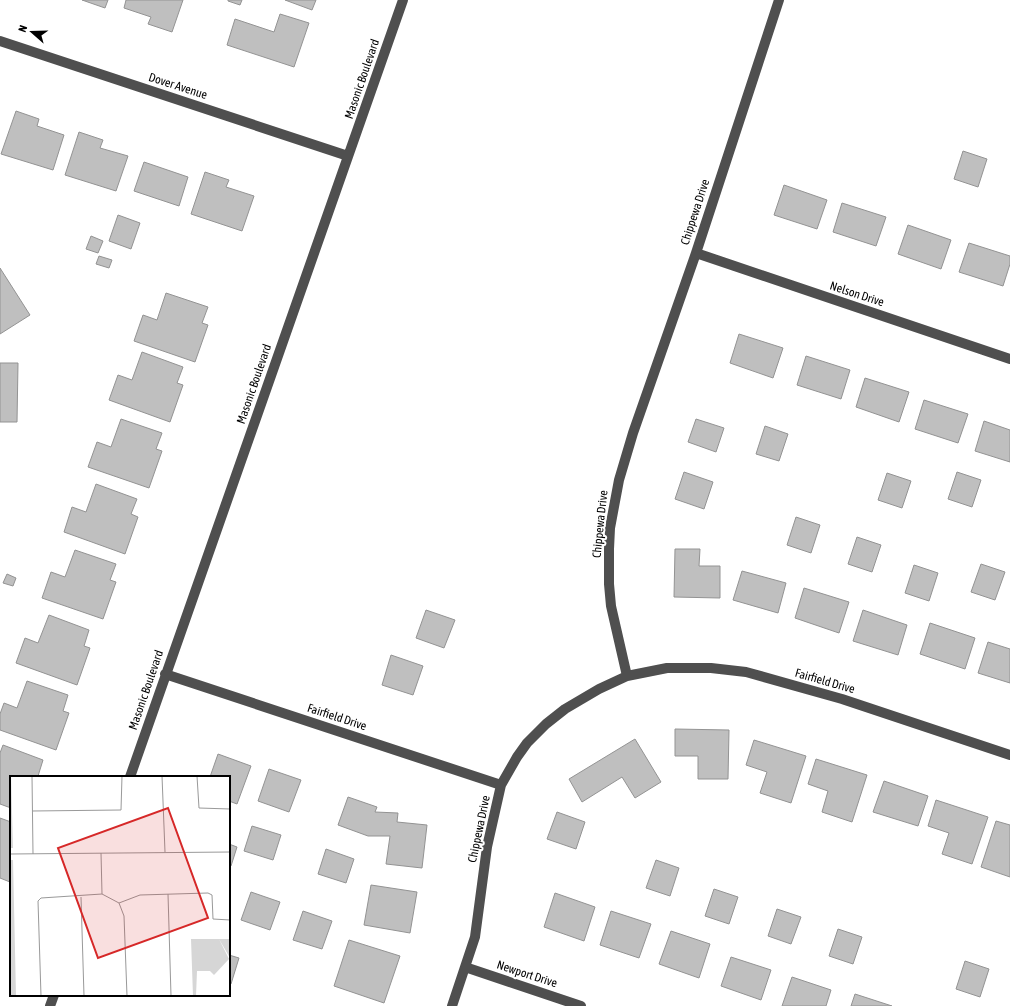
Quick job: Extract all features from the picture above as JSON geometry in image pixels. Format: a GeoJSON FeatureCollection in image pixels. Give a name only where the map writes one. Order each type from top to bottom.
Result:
{"type":"FeatureCollection","features":[{"type":"Feature","properties":{"kind":"street","name":"Masonic Boulevard"},"geometry":{"type":"LineString","coordinates":[[130,776],[165,674],[404,0]]}},
{"type":"Feature","properties":{"kind":"street","name":"Chippewa Drive"},"geometry":{"type":"LineString","coordinates":[[452,1006],[475,937],[487,847],[501,785],[516,757],[527,743],[546,724],[565,709],[599,689],[627,676],[611,606],[609,549],[618,480],[696,253],[778,0]]}},
{"type":"Feature","properties":{"kind":"street","name":"Dover Avenue"},"geometry":{"type":"LineString","coordinates":[[0,41],[348,156]]}},
{"type":"Feature","properties":{"kind":"street","name":"Nelson Drive"},"geometry":{"type":"LineString","coordinates":[[696,253],[1010,359]]}},
{"type":"Feature","properties":{"kind":"street","name":"Fairfield Drive"},"geometry":{"type":"LineString","coordinates":[[627,676],[667,668],[710,668],[746,672],[842,699],[1010,755]]}},
{"type":"Feature","properties":{"kind":"street","name":"Fairfield Drive"},"geometry":{"type":"LineString","coordinates":[[165,674],[501,785]]}},
{"type":"Feature","properties":{"kind":"street","name":"Newport Drive"},"geometry":{"type":"LineString","coordinates":[[465,967],[581,1006]]}},
{"type":"Feature","properties":{"kind":"street"},"geometry":{"type":"LineString","coordinates":[[50,1006],[54,996]]}},
{"type":"Feature","properties":{"kind":"building"},"geometry":{"type":"Polygon","coordinates":[[[82,0],[108,0],[105,8],[82,0]]]}},
{"type":"Feature","properties":{"kind":"building"},"geometry":{"type":"Polygon","coordinates":[[[126,0],[183,0],[172,32],[148,24],[151,17],[124,8],[126,0]]]}},
{"type":"Feature","properties":{"kind":"building"},"geometry":{"type":"Polygon","coordinates":[[[228,0],[242,0],[240,5],[228,0]]]}},
{"type":"Feature","properties":{"kind":"building"},"geometry":{"type":"Polygon","coordinates":[[[285,0],[316,0],[312,10],[285,0]]]}},
{"type":"Feature","properties":{"kind":"building"},"geometry":{"type":"Polygon","coordinates":[[[280,14],[309,23],[294,67],[227,45],[235,19],[274,32],[280,14]]]}},
{"type":"Feature","properties":{"kind":"building"},"geometry":{"type":"Polygon","coordinates":[[[16,111],[39,119],[37,126],[64,135],[53,170],[1,154],[16,111]]]}},
{"type":"Feature","properties":{"kind":"building"},"geometry":{"type":"Polygon","coordinates":[[[79,132],[103,140],[100,148],[128,156],[116,191],[65,175],[79,132]]]}},
{"type":"Feature","properties":{"kind":"building"},"geometry":{"type":"Polygon","coordinates":[[[963,151],[987,159],[978,187],[954,179],[963,151]]]}},
{"type":"Feature","properties":{"kind":"building"},"geometry":{"type":"Polygon","coordinates":[[[144,162],[188,177],[179,206],[134,191],[144,162]]]}},
{"type":"Feature","properties":{"kind":"building"},"geometry":{"type":"Polygon","coordinates":[[[205,172],[229,180],[226,187],[254,196],[242,231],[191,214],[205,172]]]}},
{"type":"Feature","properties":{"kind":"building"},"geometry":{"type":"Polygon","coordinates":[[[784,185],[827,200],[817,229],[774,215],[784,185]]]}},
{"type":"Feature","properties":{"kind":"building"},"geometry":{"type":"Polygon","coordinates":[[[842,203],[886,217],[876,246],[833,232],[842,203]]]}},
{"type":"Feature","properties":{"kind":"building"},"geometry":{"type":"Polygon","coordinates":[[[118,215],[140,223],[131,249],[109,241],[118,215]]]}},
{"type":"Feature","properties":{"kind":"building"},"geometry":{"type":"Polygon","coordinates":[[[908,225],[951,240],[941,269],[898,254],[908,225]]]}},
{"type":"Feature","properties":{"kind":"building"},"geometry":{"type":"Polygon","coordinates":[[[91,236],[103,241],[98,253],[86,249],[91,236]]]}},
{"type":"Feature","properties":{"kind":"building"},"geometry":{"type":"Polygon","coordinates":[[[969,243],[1010,256],[1010,264],[1003,286],[959,272],[969,243]]]}},
{"type":"Feature","properties":{"kind":"building"},"geometry":{"type":"Polygon","coordinates":[[[99,256],[112,260],[109,268],[96,264],[99,256]]]}},
{"type":"Feature","properties":{"kind":"building"},"geometry":{"type":"Polygon","coordinates":[[[0,268],[30,315],[0,334],[0,268]]]}},
{"type":"Feature","properties":{"kind":"building"},"geometry":{"type":"Polygon","coordinates":[[[166,293],[208,307],[202,323],[208,325],[195,362],[134,341],[143,315],[157,320],[166,293]]]}},
{"type":"Feature","properties":{"kind":"building"},"geometry":{"type":"Polygon","coordinates":[[[739,334],[783,348],[773,378],[730,363],[739,334]]]}},
{"type":"Feature","properties":{"kind":"building"},"geometry":{"type":"Polygon","coordinates":[[[142,352],[183,367],[177,383],[183,385],[170,422],[109,400],[118,375],[132,380],[142,352]]]}},
{"type":"Feature","properties":{"kind":"building"},"geometry":{"type":"Polygon","coordinates":[[[806,356],[850,370],[841,399],[797,385],[806,356]]]}},
{"type":"Feature","properties":{"kind":"building"},"geometry":{"type":"Polygon","coordinates":[[[0,363],[18,363],[17,422],[0,422],[0,363]]]}},
{"type":"Feature","properties":{"kind":"building"},"geometry":{"type":"Polygon","coordinates":[[[865,378],[909,392],[899,422],[856,407],[865,378]]]}},
{"type":"Feature","properties":{"kind":"building"},"geometry":{"type":"Polygon","coordinates":[[[924,400],[968,414],[958,443],[915,429],[924,400]]]}},
{"type":"Feature","properties":{"kind":"building"},"geometry":{"type":"Polygon","coordinates":[[[121,419],[162,433],[156,449],[162,451],[149,488],[88,467],[97,442],[111,447],[121,419]]]}},
{"type":"Feature","properties":{"kind":"building"},"geometry":{"type":"Polygon","coordinates":[[[696,419],[724,428],[716,452],[688,442],[696,419]]]}},
{"type":"Feature","properties":{"kind":"building"},"geometry":{"type":"Polygon","coordinates":[[[984,421],[1010,430],[1010,462],[975,451],[984,421]]]}},
{"type":"Feature","properties":{"kind":"building"},"geometry":{"type":"Polygon","coordinates":[[[765,426],[788,434],[779,461],[756,454],[765,426]]]}},
{"type":"Feature","properties":{"kind":"building"},"geometry":{"type":"Polygon","coordinates":[[[684,472],[713,482],[704,509],[675,499],[684,472]]]}},
{"type":"Feature","properties":{"kind":"building"},"geometry":{"type":"Polygon","coordinates":[[[957,472],[981,480],[972,507],[948,499],[957,472]]]}},
{"type":"Feature","properties":{"kind":"building"},"geometry":{"type":"Polygon","coordinates":[[[887,473],[911,481],[902,508],[878,500],[887,473]]]}},
{"type":"Feature","properties":{"kind":"building"},"geometry":{"type":"Polygon","coordinates":[[[96,484],[137,499],[131,514],[138,517],[125,554],[64,532],[72,507],[86,512],[96,484]]]}},
{"type":"Feature","properties":{"kind":"building"},"geometry":{"type":"Polygon","coordinates":[[[796,517],[820,525],[811,553],[787,545],[796,517]]]}},
{"type":"Feature","properties":{"kind":"building"},"geometry":{"type":"Polygon","coordinates":[[[857,537],[881,545],[872,572],[848,564],[857,537]]]}},
{"type":"Feature","properties":{"kind":"building"},"geometry":{"type":"Polygon","coordinates":[[[675,549],[700,549],[699,566],[720,566],[720,598],[674,597],[675,549]]]}},
{"type":"Feature","properties":{"kind":"building"},"geometry":{"type":"Polygon","coordinates":[[[75,550],[116,564],[110,580],[116,582],[103,619],[42,598],[51,572],[65,577],[75,550]]]}},
{"type":"Feature","properties":{"kind":"building"},"geometry":{"type":"Polygon","coordinates":[[[981,564],[1005,572],[995,600],[971,592],[981,564]]]}},
{"type":"Feature","properties":{"kind":"building"},"geometry":{"type":"Polygon","coordinates":[[[914,565],[938,573],[929,601],[905,593],[914,565]]]}},
{"type":"Feature","properties":{"kind":"building"},"geometry":{"type":"Polygon","coordinates":[[[742,571],[786,583],[778,613],[733,600],[742,571]]]}},
{"type":"Feature","properties":{"kind":"building"},"geometry":{"type":"Polygon","coordinates":[[[7,574],[16,578],[13,586],[3,583],[7,574]]]}},
{"type":"Feature","properties":{"kind":"building"},"geometry":{"type":"Polygon","coordinates":[[[804,588],[849,602],[839,633],[795,618],[804,588]]]}},
{"type":"Feature","properties":{"kind":"building"},"geometry":{"type":"Polygon","coordinates":[[[426,610],[455,620],[444,648],[416,638],[426,610]]]}},
{"type":"Feature","properties":{"kind":"building"},"geometry":{"type":"Polygon","coordinates":[[[863,610],[907,625],[898,655],[853,641],[863,610]]]}},
{"type":"Feature","properties":{"kind":"building"},"geometry":{"type":"Polygon","coordinates":[[[49,615],[89,630],[84,646],[90,648],[77,685],[16,663],[25,638],[38,643],[49,615]]]}},
{"type":"Feature","properties":{"kind":"building"},"geometry":{"type":"Polygon","coordinates":[[[930,623],[975,638],[965,669],[920,654],[930,623]]]}},
{"type":"Feature","properties":{"kind":"building"},"geometry":{"type":"Polygon","coordinates":[[[988,642],[1010,649],[1010,683],[978,673],[988,642]]]}},
{"type":"Feature","properties":{"kind":"building"},"geometry":{"type":"Polygon","coordinates":[[[391,655],[423,666],[413,695],[382,685],[391,655]]]}},
{"type":"Feature","properties":{"kind":"building"},"geometry":{"type":"Polygon","coordinates":[[[27,681],[68,695],[63,711],[69,713],[56,750],[0,730],[0,714],[4,703],[17,708],[27,681]]]}},
{"type":"Feature","properties":{"kind":"building"},"geometry":{"type":"Polygon","coordinates":[[[675,729],[729,730],[728,779],[698,779],[698,756],[675,756],[675,729]]]}},
{"type":"Feature","properties":{"kind":"building"},"geometry":{"type":"Polygon","coordinates":[[[635,739],[661,782],[635,798],[622,777],[582,802],[569,779],[635,739]]]}},
{"type":"Feature","properties":{"kind":"building"},"geometry":{"type":"Polygon","coordinates":[[[754,740],[806,756],[791,803],[760,793],[767,772],[746,765],[754,740]]]}},
{"type":"Feature","properties":{"kind":"building"},"geometry":{"type":"Polygon","coordinates":[[[3,745],[43,760],[38,776],[10,776],[10,808],[0,804],[0,753],[3,745]]]}},
{"type":"Feature","properties":{"kind":"building"},"geometry":{"type":"Polygon","coordinates":[[[218,754],[251,766],[237,804],[230,801],[230,776],[210,776],[218,754]]]}},
{"type":"Feature","properties":{"kind":"building"},"geometry":{"type":"Polygon","coordinates":[[[816,759],[867,775],[852,822],[822,812],[828,791],[808,784],[816,759]]]}},
{"type":"Feature","properties":{"kind":"building"},"geometry":{"type":"Polygon","coordinates":[[[269,769],[301,780],[289,812],[258,801],[269,769]]]}},
{"type":"Feature","properties":{"kind":"building"},"geometry":{"type":"Polygon","coordinates":[[[884,781],[928,796],[918,826],[873,812],[884,781]]]}},
{"type":"Feature","properties":{"kind":"building"},"geometry":{"type":"Polygon","coordinates":[[[348,797],[377,807],[375,812],[398,813],[397,822],[427,825],[422,868],[386,864],[390,836],[368,836],[338,825],[348,797]]]}},
{"type":"Feature","properties":{"kind":"building"},"geometry":{"type":"Polygon","coordinates":[[[936,800],[988,817],[972,864],[942,854],[949,833],[928,826],[936,800]]]}},
{"type":"Feature","properties":{"kind":"building"},"geometry":{"type":"Polygon","coordinates":[[[557,812],[585,822],[576,849],[547,839],[557,812]]]}},
{"type":"Feature","properties":{"kind":"building"},"geometry":{"type":"Polygon","coordinates":[[[0,818],[10,822],[10,882],[0,878],[0,818]]]}},
{"type":"Feature","properties":{"kind":"building"},"geometry":{"type":"Polygon","coordinates":[[[996,821],[1010,825],[1010,877],[981,867],[996,821]]]}},
{"type":"Feature","properties":{"kind":"building"},"geometry":{"type":"Polygon","coordinates":[[[252,826],[281,835],[273,860],[244,851],[252,826]]]}},
{"type":"Feature","properties":{"kind":"building"},"geometry":{"type":"Polygon","coordinates":[[[230,844],[237,847],[230,866],[230,844]]]}},
{"type":"Feature","properties":{"kind":"building"},"geometry":{"type":"Polygon","coordinates":[[[326,849],[354,859],[346,883],[318,874],[326,849]]]}},
{"type":"Feature","properties":{"kind":"building"},"geometry":{"type":"Polygon","coordinates":[[[656,860],[679,868],[670,896],[646,888],[656,860]]]}},
{"type":"Feature","properties":{"kind":"building"},"geometry":{"type":"Polygon","coordinates":[[[371,885],[417,892],[410,933],[364,925],[371,885]]]}},
{"type":"Feature","properties":{"kind":"building"},"geometry":{"type":"Polygon","coordinates":[[[714,889],[738,897],[729,924],[705,916],[714,889]]]}},
{"type":"Feature","properties":{"kind":"building"},"geometry":{"type":"Polygon","coordinates":[[[251,892],[280,902],[270,930],[241,920],[251,892]]]}},
{"type":"Feature","properties":{"kind":"building"},"geometry":{"type":"Polygon","coordinates":[[[555,893],[595,907],[584,941],[544,927],[555,893]]]}},
{"type":"Feature","properties":{"kind":"building"},"geometry":{"type":"Polygon","coordinates":[[[777,909],[801,917],[791,944],[768,936],[777,909]]]}},
{"type":"Feature","properties":{"kind":"building"},"geometry":{"type":"Polygon","coordinates":[[[303,911],[332,921],[322,949],[293,940],[303,911]]]}},
{"type":"Feature","properties":{"kind":"building"},"geometry":{"type":"Polygon","coordinates":[[[611,911],[651,924],[639,958],[600,945],[611,911]]]}},
{"type":"Feature","properties":{"kind":"building"},"geometry":{"type":"Polygon","coordinates":[[[838,929],[862,937],[853,964],[829,956],[838,929]]]}},
{"type":"Feature","properties":{"kind":"building"},"geometry":{"type":"Polygon","coordinates":[[[671,931],[710,944],[699,978],[659,964],[671,931]]]}},
{"type":"Feature","properties":{"kind":"building"},"geometry":{"type":"Polygon","coordinates":[[[349,940],[400,956],[384,1003],[334,986],[349,940]]]}},
{"type":"Feature","properties":{"kind":"building"},"geometry":{"type":"Polygon","coordinates":[[[230,955],[239,958],[230,984],[230,955]]]}},
{"type":"Feature","properties":{"kind":"building"},"geometry":{"type":"Polygon","coordinates":[[[731,957],[771,970],[761,1000],[721,986],[731,957]]]}},
{"type":"Feature","properties":{"kind":"building"},"geometry":{"type":"Polygon","coordinates":[[[965,961],[989,969],[980,997],[956,989],[965,961]]]}},
{"type":"Feature","properties":{"kind":"building"},"geometry":{"type":"Polygon","coordinates":[[[792,977],[831,990],[826,1006],[782,1006],[792,977]]]}},
{"type":"Feature","properties":{"kind":"building"},"geometry":{"type":"Polygon","coordinates":[[[855,994],[892,1006],[851,1006],[855,994]]]}}]}
